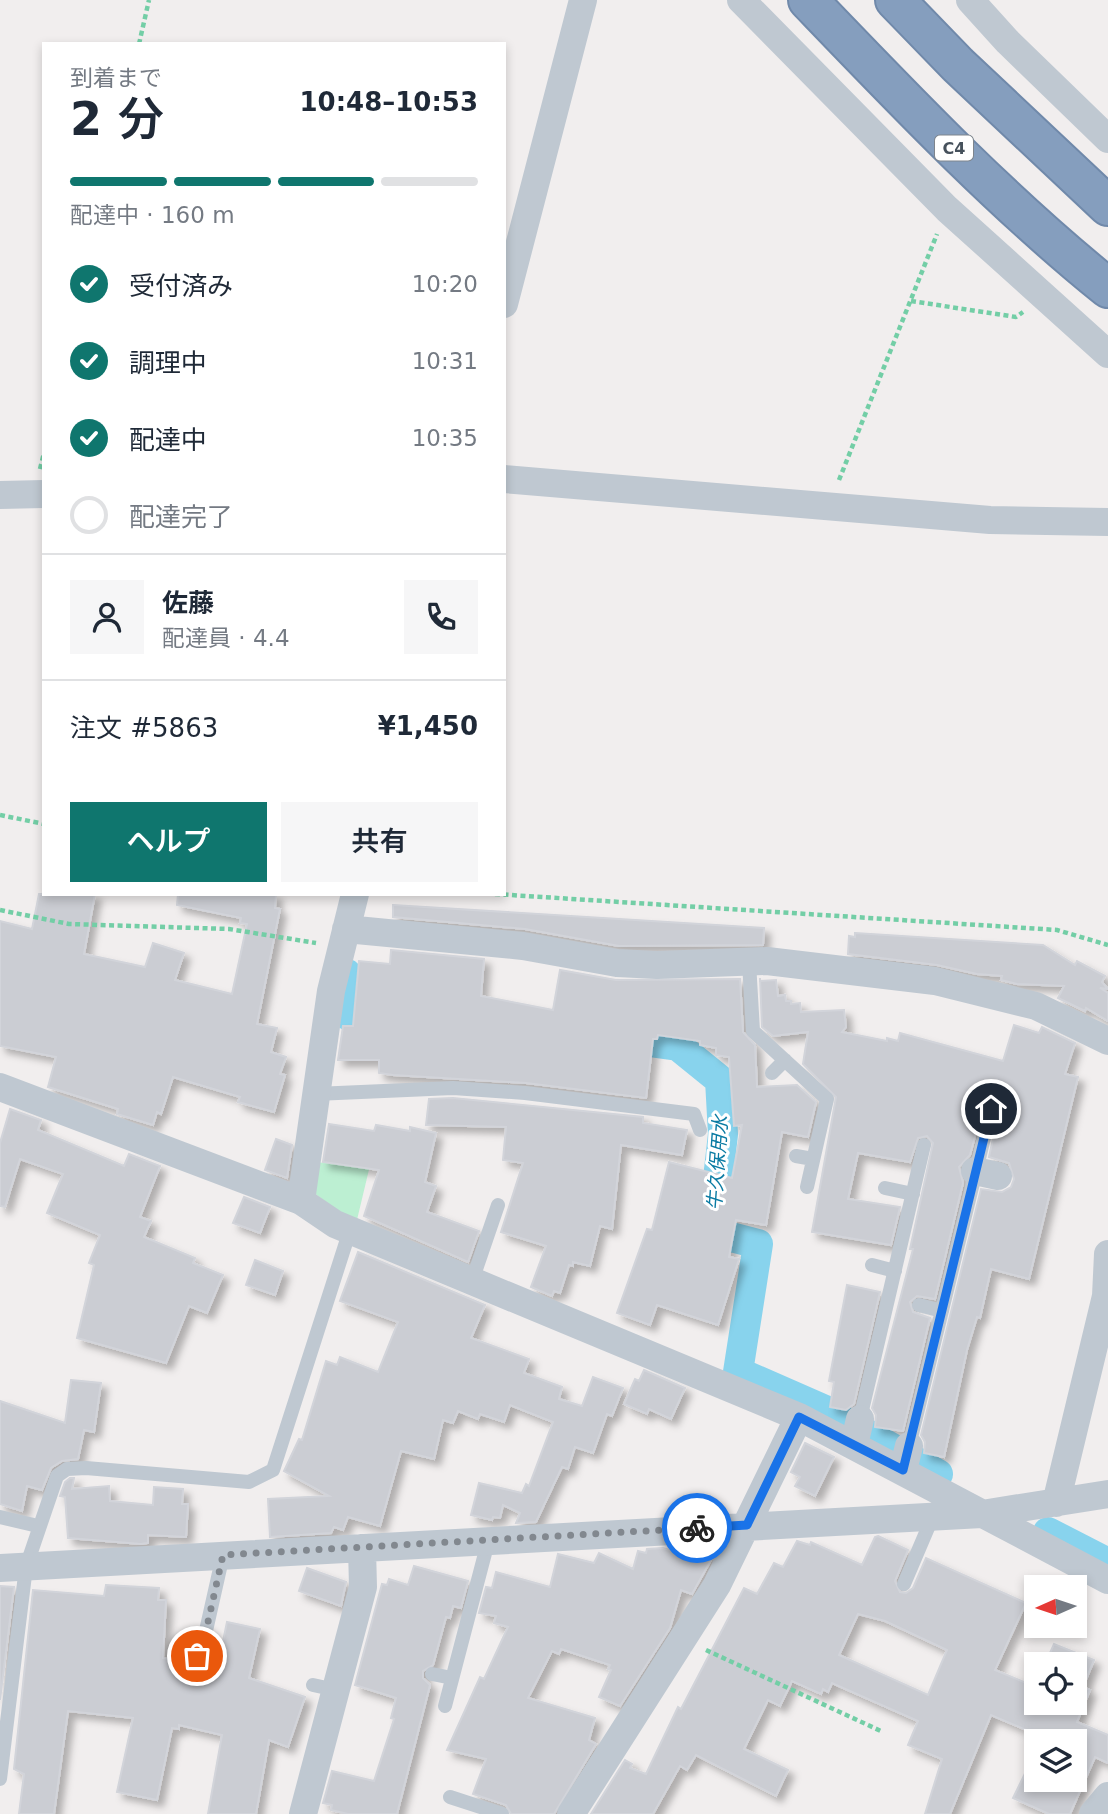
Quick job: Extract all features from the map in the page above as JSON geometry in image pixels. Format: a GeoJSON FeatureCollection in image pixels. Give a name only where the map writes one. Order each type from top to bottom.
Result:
{"type":"FeatureCollection","features":[{"type":"Feature","properties":{"kind":"highway","name":"C4"},"geometry":{"type":"LineString","coordinates":[[808,0],[912,107],[1022,214],[1108,288]]}},
{"type":"Feature","properties":{"kind":"highway"},"geometry":{"type":"LineString","coordinates":[[895,0],[958,65],[1108,206]]}},
{"type":"Feature","properties":{"kind":"street"},"geometry":{"type":"LineString","coordinates":[[506,296],[583,0]]}},
{"type":"Feature","properties":{"kind":"street"},"geometry":{"type":"LineString","coordinates":[[741,0],[947,209],[1108,354]]}},
{"type":"Feature","properties":{"kind":"street"},"geometry":{"type":"LineString","coordinates":[[970,0],[1008,42],[1108,139]]}},
{"type":"Feature","properties":{"kind":"street"},"geometry":{"type":"LineString","coordinates":[[506,479],[990,520],[1108,522]]}},
{"type":"Feature","properties":{"kind":"street"},"geometry":{"type":"LineString","coordinates":[[0,495],[42,494]]}},
{"type":"Feature","properties":{"kind":"street"},"geometry":{"type":"LineString","coordinates":[[301,1202],[315,1094],[354,896]]}},
{"type":"Feature","properties":{"kind":"street"},"geometry":{"type":"LineString","coordinates":[[344,938],[523,946],[617,963],[657,965],[749,962],[922,979],[981,990],[1036,1006],[1108,1041]]}},
{"type":"Feature","properties":{"kind":"street"},"geometry":{"type":"LineString","coordinates":[[0,1087],[301,1202],[350,1230],[472,1281],[799,1417],[857,1434],[905,1460],[982,1514],[1108,1580]]}},
{"type":"Feature","properties":{"kind":"street"},"geometry":{"type":"LineString","coordinates":[[1056,1503],[1106,1296],[1108,1254]]}},
{"type":"Feature","properties":{"kind":"street"},"geometry":{"type":"LineString","coordinates":[[571,1814],[717,1584],[799,1417]]}},
{"type":"Feature","properties":{"kind":"street"},"geometry":{"type":"LineString","coordinates":[[13,1567],[982,1514],[1108,1494]]}},
{"type":"Feature","properties":{"kind":"street"},"geometry":{"type":"LineString","coordinates":[[303,1814],[325,1688],[363,1587],[362,1548]]}},
{"type":"Feature","properties":{"kind":"street"},"geometry":{"type":"LineString","coordinates":[[1093,1814],[1108,1796]]}},
{"type":"Feature","properties":{"kind":"lane"},"geometry":{"type":"LineString","coordinates":[[749,962],[753,1031],[827,1099],[807,1187]]}},
{"type":"Feature","properties":{"kind":"lane"},"geometry":{"type":"LineString","coordinates":[[772,1073],[785,1060]]}},
{"type":"Feature","properties":{"kind":"lane"},"geometry":{"type":"LineString","coordinates":[[315,1094],[453,1088],[525,1093],[694,1114],[700,1130]]}},
{"type":"Feature","properties":{"kind":"lane"},"geometry":{"type":"LineString","coordinates":[[905,1460],[942,1311],[987,1174],[991,1109]]}},
{"type":"Feature","properties":{"kind":"lane"},"geometry":{"type":"LineString","coordinates":[[857,1434],[924,1145]]}},
{"type":"Feature","properties":{"kind":"lane"},"geometry":{"type":"LineString","coordinates":[[796,1156],[813,1159]]}},
{"type":"Feature","properties":{"kind":"lane"},"geometry":{"type":"LineString","coordinates":[[885,1188],[913,1194]]}},
{"type":"Feature","properties":{"kind":"lane"},"geometry":{"type":"LineString","coordinates":[[472,1281],[498,1205]]}},
{"type":"Feature","properties":{"kind":"lane"},"geometry":{"type":"LineString","coordinates":[[0,1779],[13,1567],[38,1526],[57,1476],[67,1469],[86,1468],[249,1482],[273,1470],[350,1230]]}},
{"type":"Feature","properties":{"kind":"lane"},"geometry":{"type":"LineString","coordinates":[[872,1265],[895,1271]]}},
{"type":"Feature","properties":{"kind":"lane"},"geometry":{"type":"LineString","coordinates":[[919,1305],[942,1311]]}},
{"type":"Feature","properties":{"kind":"lane"},"geometry":{"type":"LineString","coordinates":[[904,1584],[933,1516]]}},
{"type":"Feature","properties":{"kind":"lane"},"geometry":{"type":"LineString","coordinates":[[0,1517],[38,1526]]}},
{"type":"Feature","properties":{"kind":"lane"},"geometry":{"type":"LineString","coordinates":[[445,1706],[488,1542]]}},
{"type":"Feature","properties":{"kind":"lane"},"geometry":{"type":"LineString","coordinates":[[197,1656],[201,1653],[223,1555]]}},
{"type":"Feature","properties":{"kind":"lane"},"geometry":{"type":"LineString","coordinates":[[432,1674],[452,1678]]}},
{"type":"Feature","properties":{"kind":"lane"},"geometry":{"type":"LineString","coordinates":[[450,1797],[502,1814]]}},
{"type":"Feature","properties":{"kind":"path"},"geometry":{"type":"LineString","coordinates":[[139,42],[149,0]]}},
{"type":"Feature","properties":{"kind":"path"},"geometry":{"type":"LineString","coordinates":[[829,507],[947,209]]}},
{"type":"Feature","properties":{"kind":"path"},"geometry":{"type":"LineString","coordinates":[[911,301],[1016,317],[1045,297]]}},
{"type":"Feature","properties":{"kind":"path"},"geometry":{"type":"LineString","coordinates":[[0,815],[42,824]]}},
{"type":"Feature","properties":{"kind":"path"},"geometry":{"type":"LineString","coordinates":[[506,895],[1057,930],[1108,945]]}},
{"type":"Feature","properties":{"kind":"path"},"geometry":{"type":"LineString","coordinates":[[0,910],[69,924],[229,929],[344,938]]}},
{"type":"Feature","properties":{"kind":"path"},"geometry":{"type":"LineString","coordinates":[[681,1639],[883,1732]]}},
{"type":"Feature","properties":{"kind":"green space"},"geometry":{"type":"Polygon","coordinates":[[[372,1157],[356,1224],[310,1190],[315,1162],[347,1165],[372,1157]]]}},
{"type":"Feature","properties":{"kind":"building"},"geometry":{"type":"Polygon","coordinates":[[[39,894],[95,896],[84,954],[145,967],[153,943],[184,953],[175,980],[232,994],[247,924],[240,923],[241,918],[177,905],[178,896],[276,896],[275,908],[280,909],[257,1024],[277,1028],[271,1052],[286,1057],[280,1074],[285,1075],[274,1112],[238,1102],[240,1097],[173,1077],[161,1114],[157,1112],[153,1125],[117,1114],[118,1109],[48,1087],[56,1057],[0,1046],[0,921],[32,929],[39,894]]]}},
{"type":"Feature","properties":{"kind":"building"},"geometry":{"type":"Polygon","coordinates":[[[393,905],[764,928],[763,945],[619,946],[525,929],[393,917],[393,905]]]}},
{"type":"Feature","properties":{"kind":"building"},"geometry":{"type":"Polygon","coordinates":[[[855,933],[1043,945],[1075,965],[1077,961],[1105,976],[1102,982],[1108,989],[1100,988],[1108,993],[1108,1021],[1086,1008],[1085,1011],[1058,998],[1064,986],[1017,984],[1001,980],[1002,976],[848,954],[849,936],[855,937],[855,933]]]}},
{"type":"Feature","properties":{"kind":"building"},"geometry":{"type":"Polygon","coordinates":[[[391,950],[484,959],[481,996],[553,1010],[560,970],[616,980],[740,979],[743,1032],[755,1045],[757,1087],[797,1085],[816,1102],[808,1137],[782,1132],[766,1225],[736,1220],[729,1257],[739,1259],[718,1325],[657,1305],[650,1325],[617,1313],[647,1229],[652,1230],[669,1162],[732,1178],[742,1125],[734,1126],[729,1057],[716,1055],[716,1048],[700,1045],[700,1041],[658,1035],[657,1039],[653,1039],[646,1098],[526,1083],[393,1075],[379,1073],[379,1060],[338,1060],[343,1026],[353,1026],[359,961],[390,964],[391,950]]]}},
{"type":"Feature","properties":{"kind":"building"},"geometry":{"type":"Polygon","coordinates":[[[776,980],[778,996],[785,995],[786,1001],[791,1001],[791,1004],[800,1003],[801,1012],[844,1010],[846,1027],[842,1032],[887,1041],[887,1038],[898,1041],[900,1033],[1003,1061],[1014,1025],[1039,1033],[1042,1027],[1075,1043],[1065,1074],[1078,1077],[1029,1279],[991,1269],[980,1318],[977,1317],[967,1350],[944,1457],[924,1453],[925,1442],[921,1435],[981,1189],[1002,1192],[1011,1187],[1014,1179],[1009,1163],[989,1157],[1000,1106],[993,1100],[984,1103],[970,1155],[959,1167],[963,1183],[935,1299],[917,1296],[910,1302],[913,1312],[930,1318],[903,1431],[875,1427],[876,1415],[872,1408],[913,1249],[910,1249],[933,1143],[927,1136],[918,1138],[910,1162],[858,1153],[848,1199],[900,1207],[891,1245],[812,1232],[836,1097],[803,1064],[808,1032],[773,1036],[762,1027],[760,981],[776,980]]]}},
{"type":"Feature","properties":{"kind":"building"},"geometry":{"type":"Polygon","coordinates":[[[453,1098],[643,1117],[643,1123],[687,1130],[682,1155],[621,1145],[612,1229],[600,1226],[590,1266],[573,1262],[573,1266],[569,1265],[560,1293],[554,1291],[552,1296],[531,1287],[546,1246],[501,1232],[523,1163],[503,1160],[506,1127],[426,1125],[429,1099],[453,1098]]]}},
{"type":"Feature","properties":{"kind":"building"},"geometry":{"type":"Polygon","coordinates":[[[10,1109],[41,1120],[38,1130],[124,1166],[129,1154],[160,1166],[140,1217],[151,1221],[144,1237],[195,1258],[193,1263],[223,1275],[207,1313],[189,1306],[166,1363],[77,1338],[94,1265],[89,1263],[100,1235],[47,1213],[63,1174],[20,1159],[5,1207],[0,1206],[0,1143],[10,1109]]]}},
{"type":"Feature","properties":{"kind":"building"},"geometry":{"type":"Polygon","coordinates":[[[329,1124],[374,1131],[376,1125],[410,1131],[410,1127],[436,1133],[425,1182],[436,1186],[427,1212],[479,1231],[468,1262],[364,1216],[379,1170],[323,1162],[329,1124]]]}},
{"type":"Feature","properties":{"kind":"building"},"geometry":{"type":"Polygon","coordinates":[[[276,1139],[292,1145],[287,1178],[265,1170],[276,1139]]]}},
{"type":"Feature","properties":{"kind":"building"},"geometry":{"type":"Polygon","coordinates":[[[244,1197],[270,1207],[260,1233],[233,1223],[244,1197]]]}},
{"type":"Feature","properties":{"kind":"building"},"geometry":{"type":"Polygon","coordinates":[[[358,1252],[485,1305],[471,1338],[529,1359],[524,1373],[562,1387],[559,1399],[582,1406],[593,1377],[623,1388],[612,1416],[607,1414],[593,1453],[575,1447],[568,1469],[562,1467],[536,1522],[516,1523],[520,1513],[503,1505],[500,1518],[493,1517],[492,1520],[471,1515],[479,1483],[522,1493],[526,1484],[529,1486],[553,1422],[510,1405],[504,1422],[480,1414],[478,1419],[458,1411],[453,1423],[443,1420],[434,1459],[401,1451],[380,1526],[348,1517],[343,1530],[334,1527],[331,1533],[270,1537],[268,1499],[329,1496],[284,1471],[299,1439],[302,1440],[326,1361],[337,1365],[340,1357],[378,1372],[398,1322],[340,1301],[358,1252]]]}},
{"type":"Feature","properties":{"kind":"building"},"geometry":{"type":"Polygon","coordinates":[[[255,1260],[283,1271],[275,1295],[246,1285],[255,1260]]]}},
{"type":"Feature","properties":{"kind":"building"},"geometry":{"type":"Polygon","coordinates":[[[847,1285],[880,1292],[854,1404],[846,1410],[830,1407],[834,1382],[829,1381],[847,1285]]]}},
{"type":"Feature","properties":{"kind":"building"},"geometry":{"type":"Polygon","coordinates":[[[644,1370],[685,1388],[671,1419],[649,1409],[647,1414],[624,1404],[635,1379],[639,1381],[644,1370]]]}},
{"type":"Feature","properties":{"kind":"building"},"geometry":{"type":"Polygon","coordinates":[[[71,1380],[101,1383],[94,1432],[84,1430],[78,1459],[62,1461],[51,1468],[42,1490],[27,1486],[22,1511],[0,1504],[0,1401],[65,1423],[71,1380]]]}},
{"type":"Feature","properties":{"kind":"building"},"geometry":{"type":"Polygon","coordinates":[[[805,1443],[834,1457],[815,1496],[795,1486],[800,1477],[791,1472],[805,1443]]]}},
{"type":"Feature","properties":{"kind":"building"},"geometry":{"type":"Polygon","coordinates":[[[74,1478],[72,1489],[109,1486],[110,1501],[153,1505],[154,1487],[183,1489],[182,1504],[188,1504],[186,1537],[148,1535],[148,1543],[141,1544],[68,1538],[65,1497],[60,1496],[65,1482],[74,1478]]]}},
{"type":"Feature","properties":{"kind":"building"},"geometry":{"type":"Polygon","coordinates":[[[878,1536],[908,1550],[895,1581],[900,1592],[906,1593],[913,1588],[926,1558],[1024,1602],[995,1670],[1024,1682],[1024,1715],[1080,1715],[1077,1722],[1108,1735],[1108,1763],[1095,1757],[1087,1775],[1087,1729],[1024,1729],[991,1715],[950,1814],[925,1814],[942,1759],[908,1745],[918,1721],[832,1683],[828,1692],[823,1689],[821,1694],[792,1681],[780,1706],[768,1700],[744,1749],[788,1770],[776,1796],[696,1755],[687,1770],[680,1766],[653,1814],[591,1814],[625,1760],[632,1764],[630,1768],[646,1774],[678,1707],[681,1709],[744,1588],[757,1594],[774,1563],[783,1567],[797,1541],[810,1545],[811,1542],[862,1565],[875,1537],[878,1536]],[[858,1614],[839,1655],[928,1695],[947,1650],[885,1621],[858,1614]]]}},
{"type":"Feature","properties":{"kind":"building"},"geometry":{"type":"Polygon","coordinates":[[[688,1547],[712,1555],[711,1560],[692,1594],[681,1590],[670,1628],[620,1706],[599,1697],[611,1670],[608,1669],[610,1665],[561,1649],[559,1654],[552,1651],[528,1698],[595,1718],[589,1740],[596,1744],[554,1814],[511,1814],[506,1805],[473,1794],[486,1759],[447,1750],[480,1677],[484,1679],[508,1627],[494,1623],[496,1616],[479,1613],[486,1587],[492,1588],[496,1572],[550,1587],[558,1554],[594,1563],[599,1553],[633,1569],[638,1551],[646,1553],[647,1549],[663,1548],[686,1555],[688,1547]]]}},
{"type":"Feature","properties":{"kind":"building"},"geometry":{"type":"Polygon","coordinates":[[[414,1566],[468,1581],[461,1608],[453,1606],[450,1618],[446,1617],[433,1665],[423,1671],[423,1678],[430,1685],[397,1814],[348,1814],[331,1810],[332,1805],[323,1803],[332,1771],[374,1781],[394,1719],[391,1718],[396,1698],[355,1685],[382,1584],[387,1585],[389,1579],[408,1585],[414,1566]]]}},
{"type":"Feature","properties":{"kind":"building"},"geometry":{"type":"Polygon","coordinates":[[[307,1568],[346,1582],[341,1606],[299,1591],[307,1568]]]}},
{"type":"Feature","properties":{"kind":"building"},"geometry":{"type":"Polygon","coordinates":[[[106,1585],[159,1588],[158,1600],[166,1600],[163,1658],[217,1670],[227,1622],[260,1629],[249,1678],[305,1697],[288,1747],[269,1740],[256,1814],[208,1814],[222,1735],[179,1725],[179,1729],[172,1728],[157,1800],[117,1792],[133,1718],[68,1711],[54,1814],[19,1814],[24,1774],[14,1769],[33,1590],[104,1596],[106,1585]]]}},
{"type":"Feature","properties":{"kind":"building"},"geometry":{"type":"Polygon","coordinates":[[[0,1586],[14,1587],[0,1700],[0,1586]]]}},
{"type":"Feature","properties":{"kind":"building"},"geometry":{"type":"Polygon","coordinates":[[[1054,1644],[1074,1652],[1050,1652],[1054,1644]]]}},
{"type":"Feature","properties":{"kind":"building"},"geometry":{"type":"Polygon","coordinates":[[[1087,1657],[1094,1660],[1087,1677],[1087,1657]]]}},
{"type":"Feature","properties":{"kind":"building"},"geometry":{"type":"Polygon","coordinates":[[[1024,1776],[1024,1792],[1080,1792],[1070,1814],[1049,1814],[1013,1798],[1024,1776]]]}},
{"type":"Feature","properties":{"kind":"waterway","name":"牛久保用水"},"geometry":{"type":"LineString","coordinates":[[347,974],[341,1007],[349,1016],[393,1017]]}},
{"type":"Feature","properties":{"kind":"waterway","name":"牛久保用水"},"geometry":{"type":"LineString","coordinates":[[613,1037],[678,1046],[720,1080],[723,1134],[712,1232],[758,1244],[738,1372],[825,1410],[938,1474]]}},
{"type":"Feature","properties":{"kind":"waterway","name":"牛久保用水"},"geometry":{"type":"LineString","coordinates":[[1048,1532],[1108,1563]]}},
{"type":"Feature","properties":{"kind":"way so far"},"geometry":{"type":"LineString","coordinates":[[197,1656],[201,1653],[223,1555],[697,1528]]}},
{"type":"Feature","properties":{"kind":"route"},"geometry":{"type":"LineString","coordinates":[[697,1528],[747,1525],[799,1417],[903,1470],[991,1109]]}}]}
